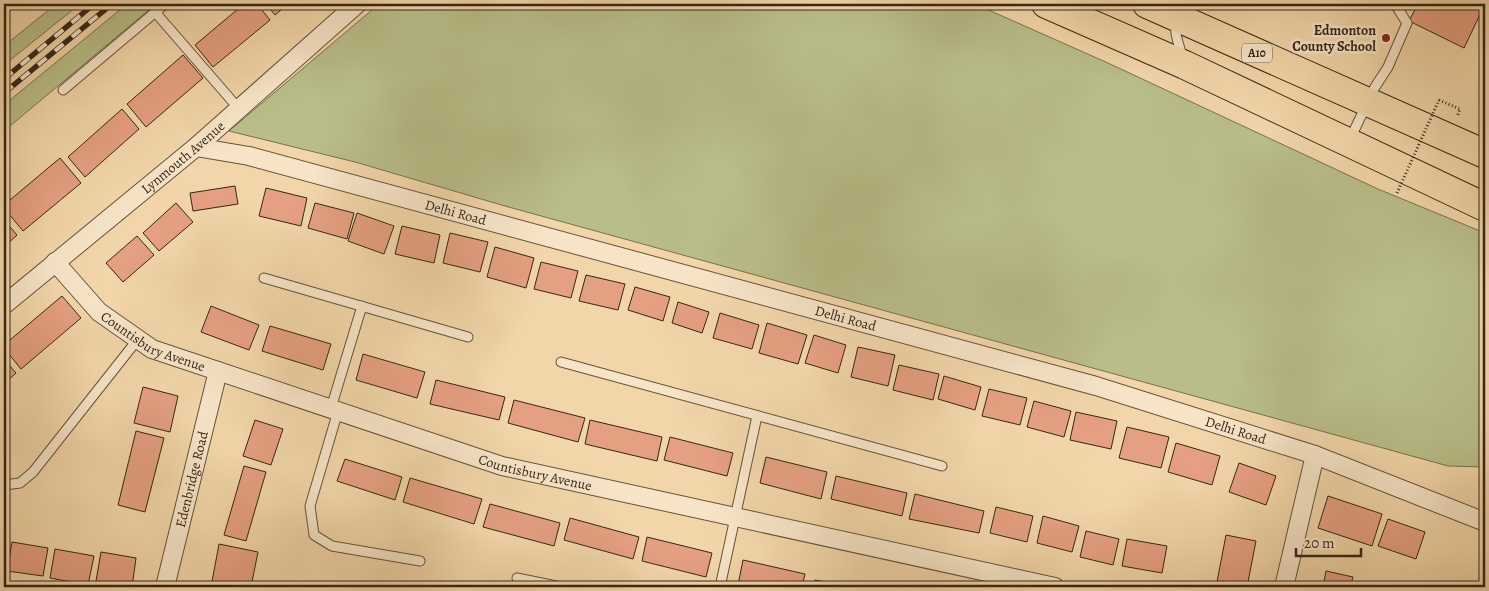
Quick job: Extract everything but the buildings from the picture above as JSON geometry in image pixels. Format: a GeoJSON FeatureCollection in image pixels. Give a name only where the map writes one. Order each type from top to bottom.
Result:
{"type":"FeatureCollection","features":[{"type":"Feature","properties":{"kind":"highway"},"geometry":{"type":"LineString","coordinates":[[1046,4],[1185,66],[1485,207]]}},
{"type":"Feature","properties":{"kind":"highway","name":"A10"},"geometry":{"type":"LineString","coordinates":[[1147,4],[1179,10],[1367,102],[1485,154]]}},
{"type":"Feature","properties":{"kind":"street","name":"Lynmouth Avenue"},"geometry":{"type":"LineString","coordinates":[[4,305],[196,147],[357,4]]}},
{"type":"Feature","properties":{"kind":"street","name":"Delhi Road"},"geometry":{"type":"LineString","coordinates":[[196,147],[249,156],[1096,386],[1315,455],[1485,522]]}},
{"type":"Feature","properties":{"kind":"street","name":"Countisbury Avenue"},"geometry":{"type":"LineString","coordinates":[[55,262],[99,312],[152,349],[502,466],[1055,587]]}},
{"type":"Feature","properties":{"kind":"street","name":"Edenbridge Road"},"geometry":{"type":"LineString","coordinates":[[165,587],[218,371]]}},
{"type":"Feature","properties":{"kind":"street"},"geometry":{"type":"LineString","coordinates":[[1284,587],[1315,455]]}},
{"type":"Feature","properties":{"kind":"lane"},"geometry":{"type":"LineString","coordinates":[[63,90],[165,4]]}},
{"type":"Feature","properties":{"kind":"lane"},"geometry":{"type":"LineString","coordinates":[[1348,144],[1367,102],[1388,67],[1407,23],[1395,4]]}},
{"type":"Feature","properties":{"kind":"lane"},"geometry":{"type":"LineString","coordinates":[[1179,10],[1174,33],[1185,66]]}},
{"type":"Feature","properties":{"kind":"lane"},"geometry":{"type":"LineString","coordinates":[[155,12],[239,109]]}},
{"type":"Feature","properties":{"kind":"lane"},"geometry":{"type":"LineString","coordinates":[[264,278],[468,337]]}},
{"type":"Feature","properties":{"kind":"lane"},"geometry":{"type":"LineString","coordinates":[[362,306],[310,506],[314,535],[332,546],[420,561]]}},
{"type":"Feature","properties":{"kind":"lane"},"geometry":{"type":"LineString","coordinates":[[4,485],[20,483],[33,472],[138,339]]}},
{"type":"Feature","properties":{"kind":"lane"},"geometry":{"type":"LineString","coordinates":[[561,362],[942,466]]}},
{"type":"Feature","properties":{"kind":"lane"},"geometry":{"type":"LineString","coordinates":[[720,587],[757,416]]}},
{"type":"Feature","properties":{"kind":"lane"},"geometry":{"type":"LineString","coordinates":[[517,578],[561,587]]}},
{"type":"Feature","properties":{"kind":"path"},"geometry":{"type":"LineString","coordinates":[[1397,193],[1439,100],[1460,109]]}},
{"type":"Feature","properties":{"kind":"green space"},"geometry":{"type":"Polygon","coordinates":[[[56,4],[80,4],[4,65],[4,46],[56,4]]]}},
{"type":"Feature","properties":{"kind":"green space"},"geometry":{"type":"Polygon","coordinates":[[[127,4],[156,4],[4,131],[4,105],[127,4]]]}},
{"type":"Feature","properties":{"kind":"green space"},"geometry":{"type":"Polygon","coordinates":[[[379,4],[975,4],[1108,63],[1378,189],[1485,233],[1485,467],[1448,466],[505,206],[355,162],[229,131],[379,4]]]}},
{"type":"Feature","properties":{"kind":"railway"},"geometry":{"type":"LineString","coordinates":[[4,79],[94,4]]}},
{"type":"Feature","properties":{"kind":"railway"},"geometry":{"type":"LineString","coordinates":[[4,93],[112,4]]}},
{"type":"Feature","properties":{"kind":"place","name":"Edmonton County School"},"geometry":{"type":"Point","coordinates":[1386,38]}}]}
